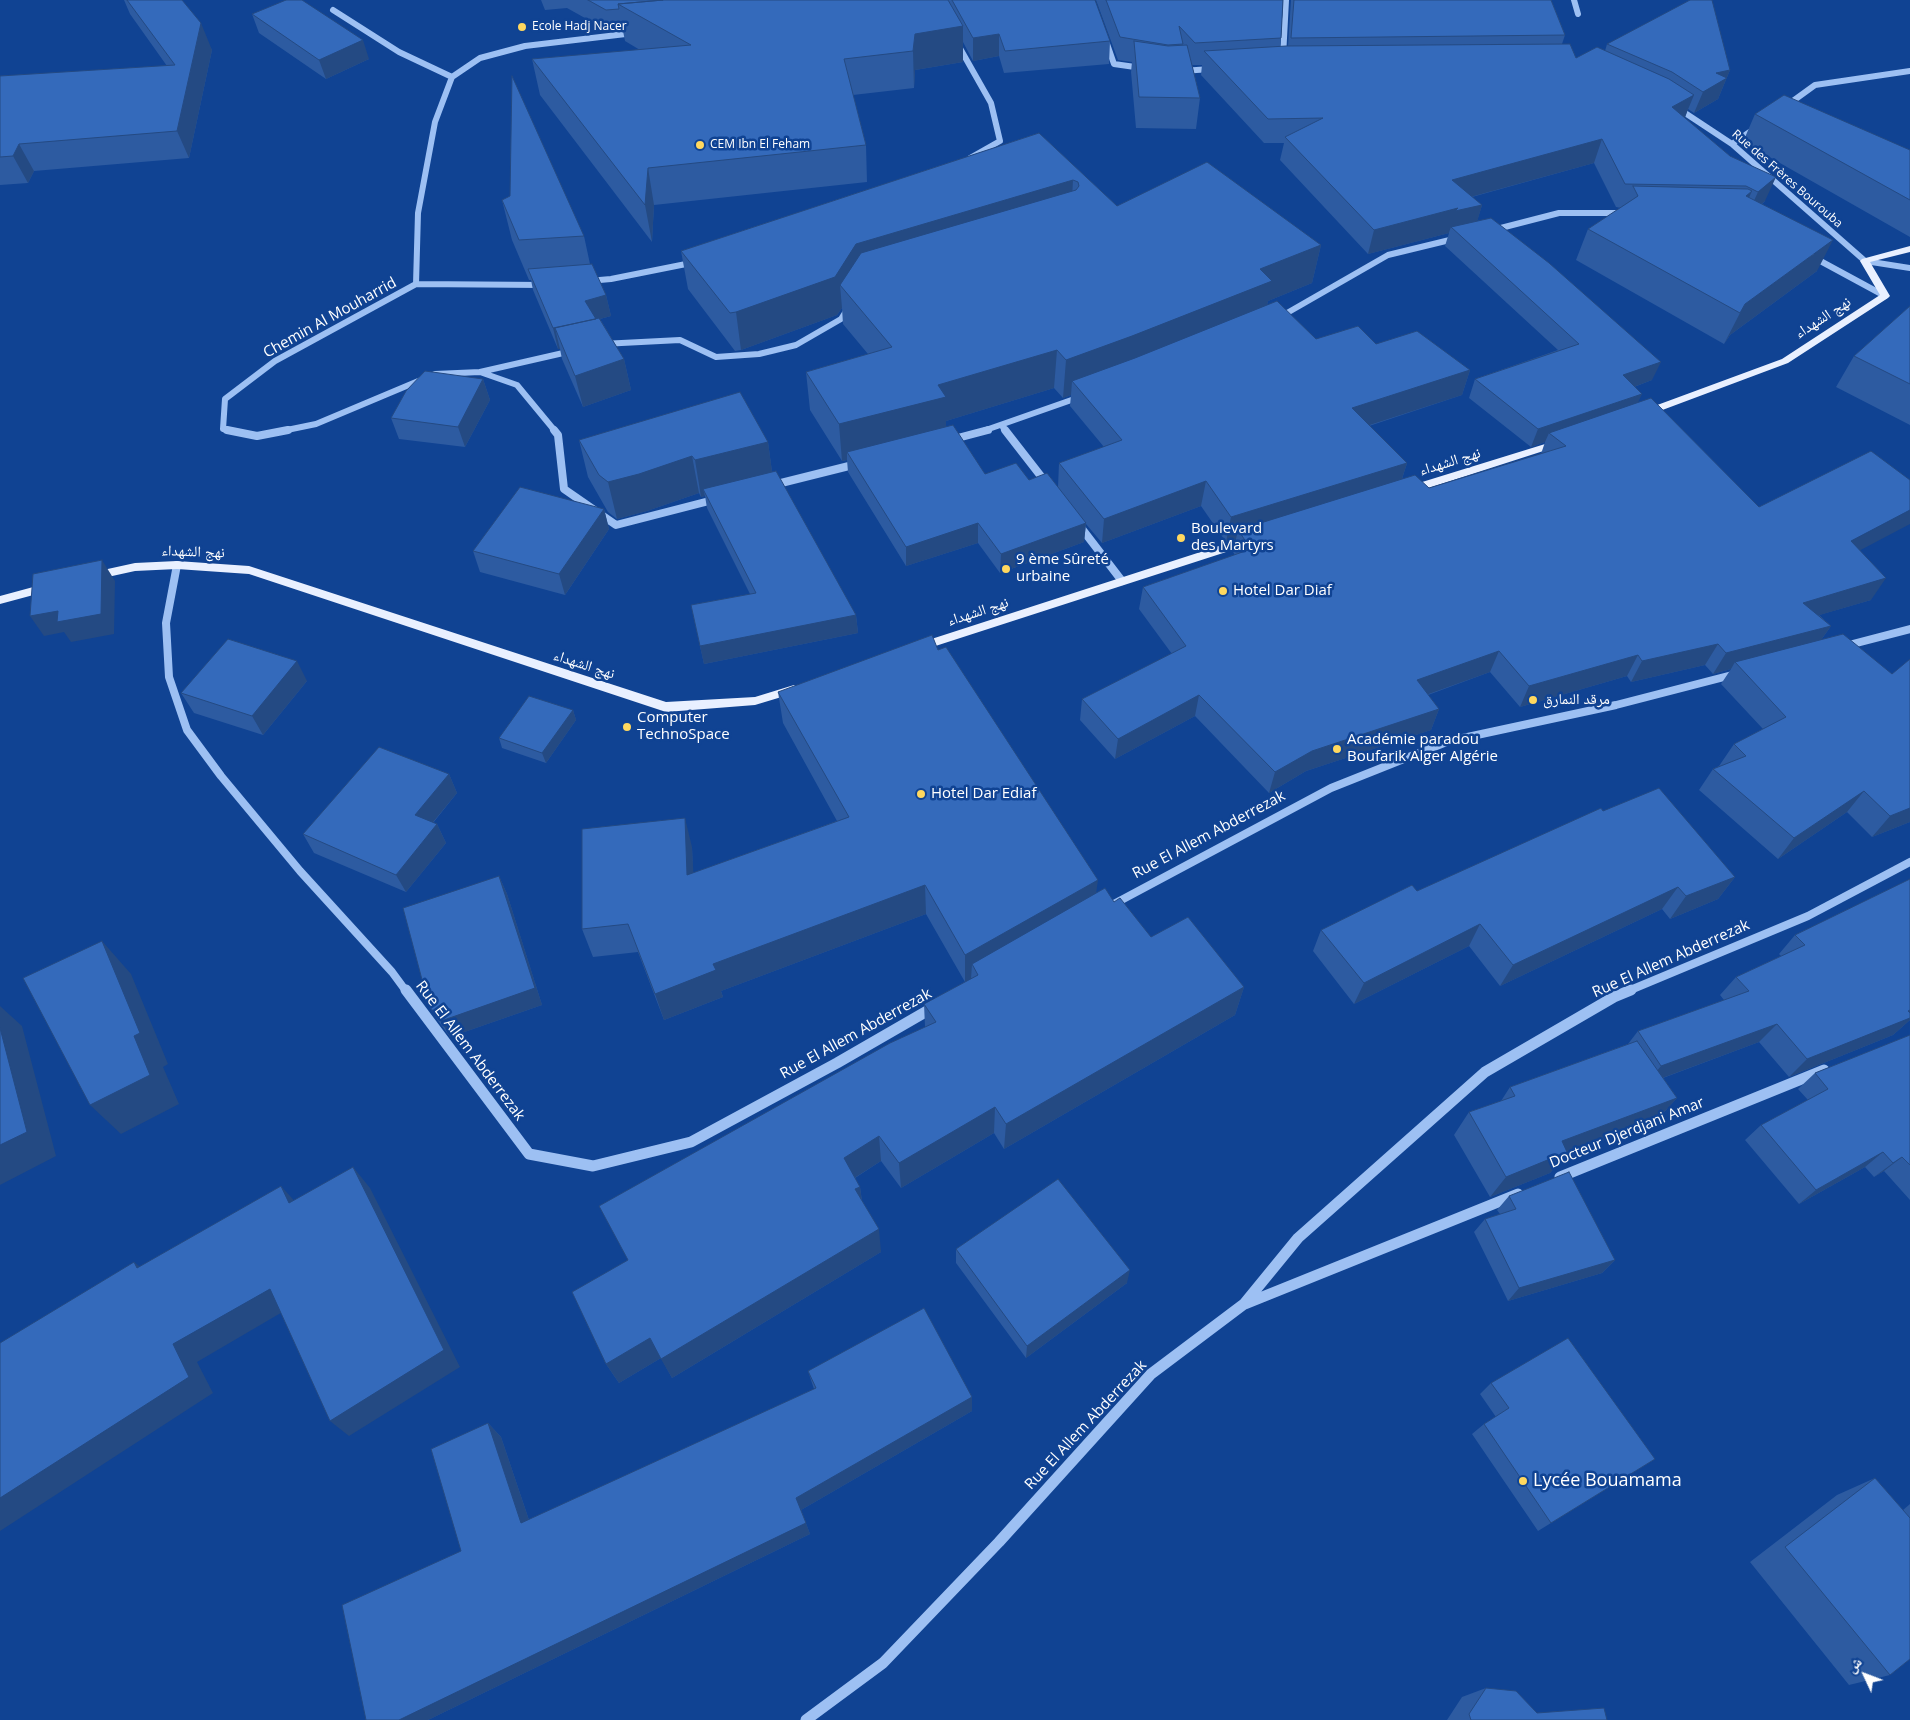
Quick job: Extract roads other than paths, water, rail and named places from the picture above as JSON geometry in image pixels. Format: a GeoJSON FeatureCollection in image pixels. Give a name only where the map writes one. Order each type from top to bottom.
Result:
{"type":"FeatureCollection","features":[{"type":"Feature","properties":{"kind":"main road"},"geometry":{"type":"LineString","coordinates":[[1885,296],[1865,261],[1910,249]]}},
{"type":"Feature","properties":{"kind":"main road","name":"نهج الشهداء"},"geometry":{"type":"LineString","coordinates":[[1638,416],[1785,361],[1885,296]]}},
{"type":"Feature","properties":{"kind":"main road","name":"نهج الشهداء"},"geometry":{"type":"LineString","coordinates":[[1395,495],[1574,438]]}},
{"type":"Feature","properties":{"kind":"main road","name":"نهج الشهداء"},"geometry":{"type":"LineString","coordinates":[[906,652],[1263,536]]}},
{"type":"Feature","properties":{"kind":"main road","name":"نهج الشهداء"},"geometry":{"type":"LineString","coordinates":[[79,580],[135,567],[177,565],[248,570],[666,708],[755,702],[802,686]]}},
{"type":"Feature","properties":{"kind":"main road"},"geometry":{"type":"LineString","coordinates":[[0,600],[60,584]]}},
{"type":"Feature","properties":{"kind":"street"},"geometry":{"type":"LineString","coordinates":[[1282,65],[1286,0]]}},
{"type":"Feature","properties":{"kind":"street"},"geometry":{"type":"LineString","coordinates":[[1574,0],[1578,14]]}},
{"type":"Feature","properties":{"kind":"street"},"geometry":{"type":"LineString","coordinates":[[333,10],[399,52],[452,77],[480,58],[525,46],[638,33]]}},
{"type":"Feature","properties":{"kind":"street"},"geometry":{"type":"LineString","coordinates":[[1104,36],[1114,64],[1148,69]]}},
{"type":"Feature","properties":{"kind":"street"},"geometry":{"type":"LineString","coordinates":[[954,37],[991,104],[1000,141],[967,160]]}},
{"type":"Feature","properties":{"kind":"street"},"geometry":{"type":"LineString","coordinates":[[1175,71],[1214,69]]}},
{"type":"Feature","properties":{"kind":"street"},"geometry":{"type":"LineString","coordinates":[[1778,112],[1815,84],[1910,72]]}},
{"type":"Feature","properties":{"kind":"street","name":"Chemin Al Mouharrid"},"geometry":{"type":"LineString","coordinates":[[416,284],[418,212],[435,122],[452,77]]}},
{"type":"Feature","properties":{"kind":"street","name":"Rue des Frères Bourouba"},"geometry":{"type":"LineString","coordinates":[[1670,104],[1732,144],[1865,261]]}},
{"type":"Feature","properties":{"kind":"street"},"geometry":{"type":"LineString","coordinates":[[1732,144],[1763,122]]}},
{"type":"Feature","properties":{"kind":"street"},"geometry":{"type":"LineString","coordinates":[[1483,232],[1559,213],[1634,213]]}},
{"type":"Feature","properties":{"kind":"street"},"geometry":{"type":"LineString","coordinates":[[1274,320],[1388,255],[1464,237]]}},
{"type":"Feature","properties":{"kind":"street"},"geometry":{"type":"LineString","coordinates":[[1802,251],[1885,296]]}},
{"type":"Feature","properties":{"kind":"street"},"geometry":{"type":"LineString","coordinates":[[582,282],[611,279],[707,260]]}},
{"type":"Feature","properties":{"kind":"street"},"geometry":{"type":"LineString","coordinates":[[1865,261],[1910,268]]}},
{"type":"Feature","properties":{"kind":"street","name":"Chemin Al Mouharrid"},"geometry":{"type":"LineString","coordinates":[[553,284],[416,284],[275,361],[226,399],[223,428],[257,436],[316,424],[435,374],[480,372],[517,385],[558,435],[564,489],[616,525],[722,498]]}},
{"type":"Feature","properties":{"kind":"street"},"geometry":{"type":"LineString","coordinates":[[595,346],[614,342],[680,340],[716,357],[759,354],[796,345],[841,319],[850,303]]}},
{"type":"Feature","properties":{"kind":"street"},"geometry":{"type":"LineString","coordinates":[[480,372],[576,350]]}},
{"type":"Feature","properties":{"kind":"street"},"geometry":{"type":"LineString","coordinates":[[944,441],[1002,426],[1084,396]]}},
{"type":"Feature","properties":{"kind":"street"},"geometry":{"type":"LineString","coordinates":[[1002,426],[1050,488]]}},
{"type":"Feature","properties":{"kind":"street"},"geometry":{"type":"LineString","coordinates":[[761,488],[867,461]]}},
{"type":"Feature","properties":{"kind":"street"},"geometry":{"type":"LineString","coordinates":[[1074,519],[1122,581]]}},
{"type":"Feature","properties":{"kind":"street","name":"Rue El Allem Abderrezak"},"geometry":{"type":"LineString","coordinates":[[177,565],[166,623],[169,677],[187,730],[221,776],[300,870],[392,972],[529,1154],[593,1166],[692,1142],[941,1004]]}},
{"type":"Feature","properties":{"kind":"street"},"geometry":{"type":"LineString","coordinates":[[1834,649],[1910,629]]}},
{"type":"Feature","properties":{"kind":"street","name":"Rue El Allem Abderrezak"},"geometry":{"type":"LineString","coordinates":[[1105,909],[1331,788],[1449,741],[1616,706],[1749,671]]}},
{"type":"Feature","properties":{"kind":"street","name":"Rue El Allem Abderrezak"},"geometry":{"type":"LineString","coordinates":[[806,1720],[883,1663],[999,1542],[1151,1374],[1244,1304],[1298,1238],[1485,1072],[1614,997],[1808,916],[1910,862]]}},
{"type":"Feature","properties":{"kind":"street","name":"Docteur Djerdjani Amar"},"geometry":{"type":"LineString","coordinates":[[1549,1181],[1836,1065]]}},
{"type":"Feature","properties":{"kind":"street"},"geometry":{"type":"LineString","coordinates":[[1244,1304],[1531,1188]]}},
{"type":"Feature","properties":{"kind":"place","name":"Ecole Hadj Nacer"},"geometry":{"type":"Point","coordinates":[522,27]}},
{"type":"Feature","properties":{"kind":"place","name":"CEM Ibn El Feham"},"geometry":{"type":"Point","coordinates":[700,145]}},
{"type":"Feature","properties":{"kind":"place","name":"Boulevard des Martyrs"},"geometry":{"type":"Point","coordinates":[1181,538]}},
{"type":"Feature","properties":{"kind":"place","name":"9 ème Sûreté urbaine"},"geometry":{"type":"Point","coordinates":[1006,569]}},
{"type":"Feature","properties":{"kind":"place","name":"Hotel Dar Diaf"},"geometry":{"type":"Point","coordinates":[1223,591]}},
{"type":"Feature","properties":{"kind":"place","name":"مرقد النمارق"},"geometry":{"type":"Point","coordinates":[1533,700]}},
{"type":"Feature","properties":{"kind":"place","name":"Computer TechnoSpace"},"geometry":{"type":"Point","coordinates":[627,727]}},
{"type":"Feature","properties":{"kind":"place","name":"Académie paradou Boufarik Alger Algérie"},"geometry":{"type":"Point","coordinates":[1337,749]}},
{"type":"Feature","properties":{"kind":"place","name":"Hotel Dar Ediaf"},"geometry":{"type":"Point","coordinates":[921,794]}},
{"type":"Feature","properties":{"kind":"place","name":"Lycée Bouamama"},"geometry":{"type":"Point","coordinates":[1523,1481]}}]}
